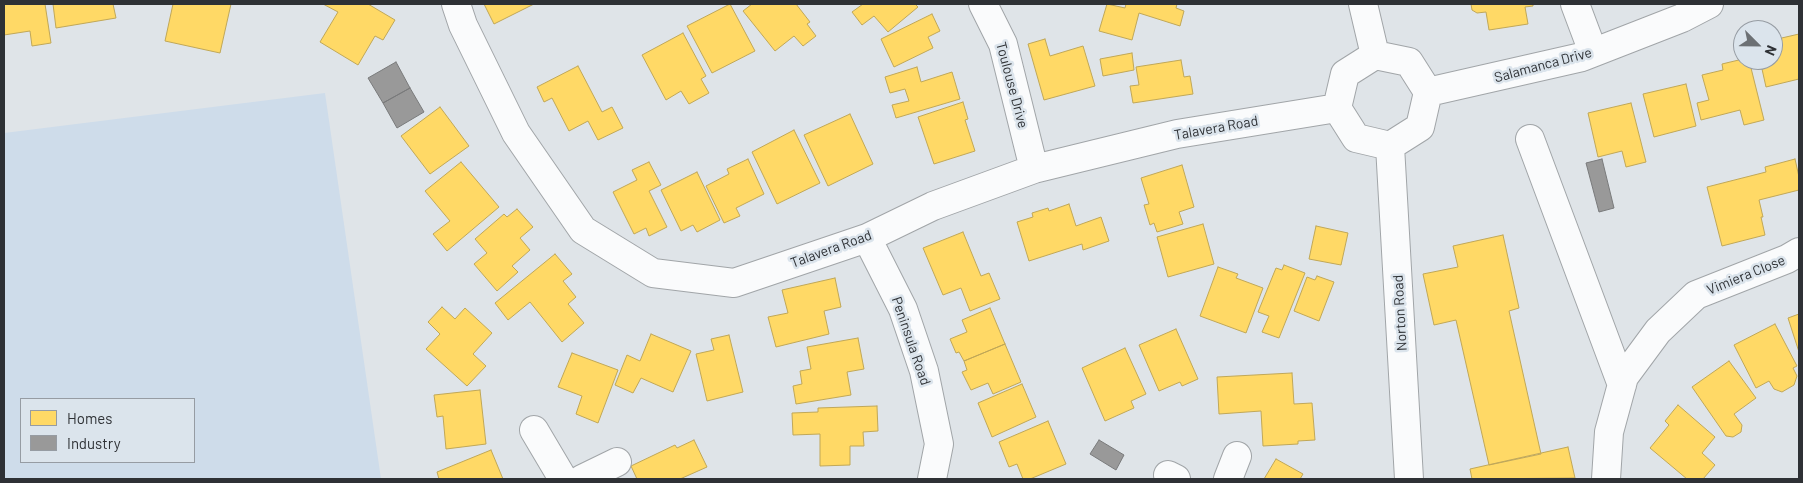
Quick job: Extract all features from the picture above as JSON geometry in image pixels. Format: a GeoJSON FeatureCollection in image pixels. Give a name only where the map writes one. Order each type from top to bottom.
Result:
{"type":"FeatureCollection","features":[{"type":"Feature","properties":{"kind":"street","name":"Talavera Road"},"geometry":{"type":"LineString","coordinates":[[456,4],[464,25],[516,134],[583,230],[653,273],[734,282],[867,238],[932,206],[1034,169],[1177,134],[1337,108]]}},
{"type":"Feature","properties":{"kind":"street","name":"Toulouse Drive"},"geometry":{"type":"LineString","coordinates":[[983,4],[1003,44],[1034,169]]}},
{"type":"Feature","properties":{"kind":"street"},"geometry":{"type":"LineString","coordinates":[[1362,4],[1375,55]]}},
{"type":"Feature","properties":{"kind":"street"},"geometry":{"type":"LineString","coordinates":[[1575,4],[1592,52]]}},
{"type":"Feature","properties":{"kind":"street","name":"Salamanca Drive"},"geometry":{"type":"LineString","coordinates":[[1428,92],[1582,57],[1682,18],[1710,4]]}},
{"type":"Feature","properties":{"kind":"street"},"geometry":{"type":"LineString","coordinates":[[1375,55],[1409,62],[1428,92],[1420,127],[1390,146],[1356,138],[1337,108],[1345,74],[1375,55]]}},
{"type":"Feature","properties":{"kind":"street"},"geometry":{"type":"LineString","coordinates":[[1530,140],[1622,385]]}},
{"type":"Feature","properties":{"kind":"street","name":"Norton Road"},"geometry":{"type":"LineString","coordinates":[[1390,146],[1409,479]]}},
{"type":"Feature","properties":{"kind":"street","name":"Peninsula Road"},"geometry":{"type":"LineString","coordinates":[[867,238],[903,309],[924,371],[939,444],[932,479]]}},
{"type":"Feature","properties":{"kind":"street","name":"Vimiera Close"},"geometry":{"type":"LineString","coordinates":[[1606,479],[1609,432],[1624,377],[1658,331],[1696,295],[1787,259],[1799,252]]}},
{"type":"Feature","properties":{"kind":"street"},"geometry":{"type":"LineString","coordinates":[[534,430],[563,479]]}},
{"type":"Feature","properties":{"kind":"street"},"geometry":{"type":"LineString","coordinates":[[582,479],[617,462]]}},
{"type":"Feature","properties":{"kind":"shaded area"},"geometry":{"type":"Polygon","coordinates":[[[325,93],[381,479],[4,479],[4,133],[325,93]]]}},
{"type":"Feature","properties":{"kind":"building: Homes"},"geometry":{"type":"Polygon","coordinates":[[[4,4],[45,4],[51,43],[32,46],[30,31],[4,35],[4,4]]]}},
{"type":"Feature","properties":{"kind":"building: Homes"},"geometry":{"type":"Polygon","coordinates":[[[53,4],[113,4],[116,18],[56,28],[53,4]]]}},
{"type":"Feature","properties":{"kind":"building: Homes"},"geometry":{"type":"Polygon","coordinates":[[[173,4],[231,4],[220,53],[165,41],[173,4]]]}},
{"type":"Feature","properties":{"kind":"building: Homes"},"geometry":{"type":"Polygon","coordinates":[[[323,4],[368,4],[395,20],[383,40],[375,36],[358,65],[320,42],[338,12],[323,4]]]}},
{"type":"Feature","properties":{"kind":"building: Homes"},"geometry":{"type":"Polygon","coordinates":[[[484,4],[534,4],[494,24],[484,4]]]}},
{"type":"Feature","properties":{"kind":"building: Homes"},"geometry":{"type":"Polygon","coordinates":[[[730,4],[755,51],[712,73],[687,26],[730,4]]]}},
{"type":"Feature","properties":{"kind":"building: Homes"},"geometry":{"type":"Polygon","coordinates":[[[752,4],[796,4],[810,22],[807,24],[816,36],[803,46],[794,36],[775,51],[743,11],[752,4]]]}},
{"type":"Feature","properties":{"kind":"building: Homes"},"geometry":{"type":"Polygon","coordinates":[[[863,4],[915,4],[918,7],[888,32],[874,16],[862,25],[852,12],[863,4]]]}},
{"type":"Feature","properties":{"kind":"building: Homes"},"geometry":{"type":"Polygon","coordinates":[[[1107,4],[1125,8],[1126,4],[1177,4],[1176,8],[1184,11],[1180,26],[1139,13],[1132,40],[1099,31],[1107,4]]]}},
{"type":"Feature","properties":{"kind":"building: Homes"},"geometry":{"type":"Polygon","coordinates":[[[1471,4],[1533,4],[1533,6],[1525,7],[1528,24],[1489,30],[1486,12],[1477,13],[1472,10],[1471,4]]]}},
{"type":"Feature","properties":{"kind":"building: Homes"},"geometry":{"type":"Polygon","coordinates":[[[932,14],[940,31],[928,37],[933,48],[894,67],[881,39],[932,14]]]}},
{"type":"Feature","properties":{"kind":"building: Homes"},"geometry":{"type":"Polygon","coordinates":[[[683,33],[706,76],[701,79],[709,93],[689,104],[681,91],[666,100],[642,55],[683,33]]]}},
{"type":"Feature","properties":{"kind":"building: Homes"},"geometry":{"type":"Polygon","coordinates":[[[1799,34],[1799,79],[1766,87],[1762,70],[1783,70],[1783,38],[1799,34]]]}},
{"type":"Feature","properties":{"kind":"building: Homes"},"geometry":{"type":"Polygon","coordinates":[[[1045,39],[1050,56],[1083,46],[1095,86],[1044,100],[1028,44],[1045,39]]]}},
{"type":"Feature","properties":{"kind":"building: Homes"},"geometry":{"type":"Polygon","coordinates":[[[1132,53],[1134,70],[1103,76],[1100,59],[1132,53]]]}},
{"type":"Feature","properties":{"kind":"building: Homes"},"geometry":{"type":"Polygon","coordinates":[[[1181,60],[1184,77],[1190,76],[1193,94],[1133,103],[1130,86],[1139,85],[1136,67],[1181,60]]]}},
{"type":"Feature","properties":{"kind":"building: Homes"},"geometry":{"type":"Polygon","coordinates":[[[1733,61],[1733,70],[1752,70],[1764,120],[1744,125],[1740,110],[1701,120],[1697,103],[1709,100],[1702,75],[1723,70],[1722,64],[1733,61]]]}},
{"type":"Feature","properties":{"kind":"building: Homes"},"geometry":{"type":"Polygon","coordinates":[[[578,66],[602,112],[612,107],[623,128],[598,140],[588,121],[569,131],[552,98],[544,102],[537,87],[578,66]]]}},
{"type":"Feature","properties":{"kind":"building: Homes"},"geometry":{"type":"Polygon","coordinates":[[[917,67],[921,82],[952,72],[960,99],[896,118],[892,105],[909,101],[905,89],[890,93],[885,77],[917,67]]]}},
{"type":"Feature","properties":{"kind":"building: Homes"},"geometry":{"type":"Polygon","coordinates":[[[1686,84],[1696,126],[1654,137],[1643,94],[1686,84]]]}},
{"type":"Feature","properties":{"kind":"building: Homes"},"geometry":{"type":"Polygon","coordinates":[[[963,102],[968,119],[965,120],[975,151],[934,164],[918,117],[963,102]]]}},
{"type":"Feature","properties":{"kind":"building: Homes"},"geometry":{"type":"Polygon","coordinates":[[[1631,103],[1646,162],[1626,167],[1622,151],[1598,157],[1588,113],[1631,103]]]}},
{"type":"Feature","properties":{"kind":"building: Homes"},"geometry":{"type":"Polygon","coordinates":[[[440,107],[469,146],[430,174],[401,136],[440,107]]]}},
{"type":"Feature","properties":{"kind":"building: Homes"},"geometry":{"type":"Polygon","coordinates":[[[850,114],[873,164],[828,186],[804,135],[850,114]]]}},
{"type":"Feature","properties":{"kind":"building: Homes"},"geometry":{"type":"Polygon","coordinates":[[[794,130],[820,183],[777,204],[752,152],[794,130]]]}},
{"type":"Feature","properties":{"kind":"building: Homes"},"geometry":{"type":"Polygon","coordinates":[[[748,159],[764,194],[736,208],[740,216],[724,223],[706,186],[729,174],[727,169],[748,159]]]}},
{"type":"Feature","properties":{"kind":"building: Homes"},"geometry":{"type":"Polygon","coordinates":[[[1795,159],[1799,177],[1799,190],[1759,200],[1765,235],[1722,246],[1707,187],[1766,172],[1765,167],[1795,159]]]}},
{"type":"Feature","properties":{"kind":"building: Homes"},"geometry":{"type":"Polygon","coordinates":[[[461,162],[499,207],[447,251],[433,234],[450,221],[425,191],[461,162]]]}},
{"type":"Feature","properties":{"kind":"building: Homes"},"geometry":{"type":"Polygon","coordinates":[[[649,162],[661,185],[649,191],[667,227],[649,236],[646,228],[634,234],[613,192],[637,180],[632,170],[649,162]]]}},
{"type":"Feature","properties":{"kind":"building: Homes"},"geometry":{"type":"Polygon","coordinates":[[[1182,165],[1194,207],[1179,212],[1183,224],[1157,232],[1154,223],[1150,225],[1144,205],[1149,204],[1141,178],[1182,165]]]}},
{"type":"Feature","properties":{"kind":"building: Homes"},"geometry":{"type":"Polygon","coordinates":[[[697,172],[720,220],[697,232],[693,225],[681,231],[661,190],[697,172]]]}},
{"type":"Feature","properties":{"kind":"building: Homes"},"geometry":{"type":"Polygon","coordinates":[[[1069,204],[1076,226],[1101,217],[1109,241],[1083,250],[1082,244],[1029,261],[1017,222],[1033,217],[1032,213],[1048,208],[1049,211],[1069,204]]]}},
{"type":"Feature","properties":{"kind":"building: Homes"},"geometry":{"type":"Polygon","coordinates":[[[517,209],[533,227],[520,238],[530,250],[512,266],[518,272],[497,291],[474,264],[487,253],[475,239],[504,214],[507,217],[517,209]]]}},
{"type":"Feature","properties":{"kind":"building: Homes"},"geometry":{"type":"Polygon","coordinates":[[[1203,224],[1214,264],[1168,277],[1157,237],[1203,224]]]}},
{"type":"Feature","properties":{"kind":"building: Homes"},"geometry":{"type":"Polygon","coordinates":[[[1316,226],[1348,233],[1341,265],[1309,259],[1316,226]]]}},
{"type":"Feature","properties":{"kind":"building: Homes"},"geometry":{"type":"Polygon","coordinates":[[[963,232],[981,276],[989,273],[1000,299],[970,311],[961,288],[943,295],[923,248],[963,232]]]}},
{"type":"Feature","properties":{"kind":"building: Homes"},"geometry":{"type":"Polygon","coordinates":[[[1503,235],[1519,308],[1509,311],[1541,454],[1489,465],[1456,320],[1434,325],[1423,274],[1458,267],[1453,246],[1503,235]]]}},
{"type":"Feature","properties":{"kind":"building: Homes"},"geometry":{"type":"Polygon","coordinates":[[[555,254],[572,274],[563,281],[576,297],[568,304],[584,323],[562,342],[530,302],[508,320],[495,303],[555,254]]]}},
{"type":"Feature","properties":{"kind":"building: Homes"},"geometry":{"type":"Polygon","coordinates":[[[1284,265],[1305,273],[1279,338],[1262,332],[1269,316],[1258,312],[1276,268],[1282,270],[1284,265]]]}},
{"type":"Feature","properties":{"kind":"building: Homes"},"geometry":{"type":"Polygon","coordinates":[[[1218,267],[1238,274],[1236,278],[1263,288],[1246,333],[1200,316],[1218,267]]]}},
{"type":"Feature","properties":{"kind":"building: Homes"},"geometry":{"type":"Polygon","coordinates":[[[1317,276],[1334,282],[1319,321],[1294,311],[1307,277],[1315,280],[1317,276]]]}},
{"type":"Feature","properties":{"kind":"building: Homes"},"geometry":{"type":"Polygon","coordinates":[[[835,278],[841,307],[824,311],[829,334],[776,347],[768,317],[788,313],[782,290],[835,278]]]}},
{"type":"Feature","properties":{"kind":"building: Homes"},"geometry":{"type":"Polygon","coordinates":[[[442,307],[455,319],[465,308],[492,333],[473,354],[486,366],[467,386],[426,349],[440,334],[428,322],[442,307]]]}},
{"type":"Feature","properties":{"kind":"building: Homes"},"geometry":{"type":"Polygon","coordinates":[[[990,308],[1005,344],[964,361],[959,352],[956,353],[950,339],[967,332],[962,320],[990,308]]]}},
{"type":"Feature","properties":{"kind":"building: Homes"},"geometry":{"type":"Polygon","coordinates":[[[1799,314],[1799,352],[1788,318],[1799,314]]]}},
{"type":"Feature","properties":{"kind":"building: Homes"},"geometry":{"type":"Polygon","coordinates":[[[1775,324],[1797,366],[1793,368],[1797,376],[1794,385],[1782,392],[1774,389],[1769,381],[1756,388],[1734,345],[1775,324]]]}},
{"type":"Feature","properties":{"kind":"building: Homes"},"geometry":{"type":"Polygon","coordinates":[[[1176,329],[1198,379],[1182,386],[1180,382],[1159,391],[1139,345],[1176,329]]]}},
{"type":"Feature","properties":{"kind":"building: Homes"},"geometry":{"type":"Polygon","coordinates":[[[651,334],[691,351],[673,392],[641,378],[633,393],[615,385],[627,355],[640,361],[651,334]]]}},
{"type":"Feature","properties":{"kind":"building: Homes"},"geometry":{"type":"Polygon","coordinates":[[[729,335],[743,392],[707,401],[696,354],[714,350],[711,339],[729,335]]]}},
{"type":"Feature","properties":{"kind":"building: Homes"},"geometry":{"type":"Polygon","coordinates":[[[858,338],[864,369],[847,372],[851,395],[796,404],[793,386],[802,384],[800,371],[811,369],[807,347],[858,338]]]}},
{"type":"Feature","properties":{"kind":"building: Homes"},"geometry":{"type":"Polygon","coordinates":[[[1005,344],[1021,382],[993,394],[988,383],[971,390],[962,372],[967,370],[964,361],[1005,344]]]}},
{"type":"Feature","properties":{"kind":"building: Homes"},"geometry":{"type":"Polygon","coordinates":[[[1125,348],[1146,394],[1131,401],[1134,408],[1105,421],[1082,368],[1125,348]]]}},
{"type":"Feature","properties":{"kind":"building: Homes"},"geometry":{"type":"Polygon","coordinates":[[[572,353],[618,370],[598,423],[576,414],[582,396],[558,387],[572,353]]]}},
{"type":"Feature","properties":{"kind":"building: Homes"},"geometry":{"type":"Polygon","coordinates":[[[1729,361],[1756,398],[1734,414],[1742,425],[1741,432],[1733,437],[1726,436],[1692,387],[1729,361]]]}},
{"type":"Feature","properties":{"kind":"building: Homes"},"geometry":{"type":"Polygon","coordinates":[[[1292,373],[1294,404],[1312,403],[1315,440],[1298,441],[1298,444],[1263,446],[1261,411],[1219,414],[1217,377],[1292,373]]]}},
{"type":"Feature","properties":{"kind":"building: Homes"},"geometry":{"type":"Polygon","coordinates":[[[1022,384],[1036,417],[992,437],[978,403],[1022,384]]]}},
{"type":"Feature","properties":{"kind":"building: Homes"},"geometry":{"type":"Polygon","coordinates":[[[480,390],[486,444],[446,449],[443,416],[437,417],[434,395],[480,390]]]}},
{"type":"Feature","properties":{"kind":"building: Homes"},"geometry":{"type":"Polygon","coordinates":[[[1678,405],[1715,437],[1702,453],[1715,465],[1703,479],[1687,479],[1650,448],[1669,425],[1665,421],[1678,405]]]}},
{"type":"Feature","properties":{"kind":"building: Homes"},"geometry":{"type":"Polygon","coordinates":[[[877,406],[878,431],[863,432],[864,446],[850,446],[850,465],[820,466],[820,434],[793,435],[792,413],[818,412],[818,408],[877,406]]]}},
{"type":"Feature","properties":{"kind":"building: Homes"},"geometry":{"type":"Polygon","coordinates":[[[1048,421],[1066,464],[1030,479],[1023,479],[1017,464],[1009,467],[999,442],[1048,421]]]}},
{"type":"Feature","properties":{"kind":"building: Homes"},"geometry":{"type":"Polygon","coordinates":[[[694,440],[707,467],[680,479],[637,479],[631,466],[675,445],[677,448],[694,440]]]}},
{"type":"Feature","properties":{"kind":"building: Homes"},"geometry":{"type":"Polygon","coordinates":[[[1568,447],[1575,478],[1472,479],[1470,469],[1568,447]]]}},
{"type":"Feature","properties":{"kind":"building: Homes"},"geometry":{"type":"Polygon","coordinates":[[[491,450],[503,479],[439,479],[437,472],[491,450]]]}},
{"type":"Feature","properties":{"kind":"building: Homes"},"geometry":{"type":"Polygon","coordinates":[[[1276,459],[1303,474],[1300,479],[1264,479],[1276,459]]]}},
{"type":"Feature","properties":{"kind":"building: Industry"},"geometry":{"type":"Polygon","coordinates":[[[396,62],[410,88],[383,103],[368,78],[396,62]]]}},
{"type":"Feature","properties":{"kind":"building: Industry"},"geometry":{"type":"Polygon","coordinates":[[[410,88],[424,112],[397,128],[383,103],[410,88]]]}},
{"type":"Feature","properties":{"kind":"building: Industry"},"geometry":{"type":"Polygon","coordinates":[[[1602,159],[1614,208],[1599,212],[1586,163],[1602,159]]]}},
{"type":"Feature","properties":{"kind":"building: Industry"},"geometry":{"type":"Polygon","coordinates":[[[1099,440],[1124,455],[1116,470],[1090,454],[1099,440]]]}}]}
